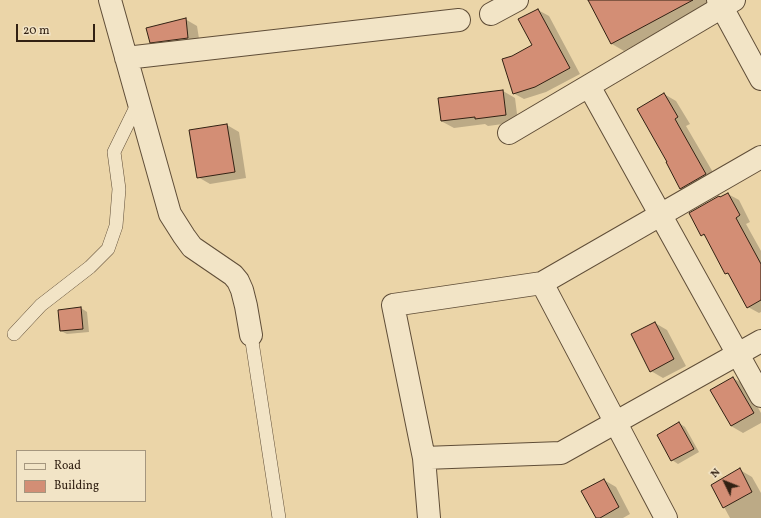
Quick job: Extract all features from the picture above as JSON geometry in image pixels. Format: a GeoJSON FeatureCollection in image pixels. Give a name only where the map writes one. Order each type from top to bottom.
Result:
{"type":"FeatureCollection","features":[{"type":"Feature","properties":{"kind":"street"},"geometry":{"type":"LineString","coordinates":[[110,0],[170,214],[192,247],[233,275],[238,281],[246,306],[251,335]]}},
{"type":"Feature","properties":{"kind":"street"},"geometry":{"type":"LineString","coordinates":[[491,14],[517,0]]}},
{"type":"Feature","properties":{"kind":"street"},"geometry":{"type":"LineString","coordinates":[[509,133],[589,86],[725,2],[761,79]]}},
{"type":"Feature","properties":{"kind":"street"},"geometry":{"type":"LineString","coordinates":[[126,58],[459,20]]}},
{"type":"Feature","properties":{"kind":"street"},"geometry":{"type":"LineString","coordinates":[[589,86],[761,396]]}},
{"type":"Feature","properties":{"kind":"street"},"geometry":{"type":"LineString","coordinates":[[429,518],[424,458],[393,305],[542,283],[761,157]]}},
{"type":"Feature","properties":{"kind":"street"},"geometry":{"type":"LineString","coordinates":[[542,283],[666,518]]}},
{"type":"Feature","properties":{"kind":"street"},"geometry":{"type":"LineString","coordinates":[[424,458],[561,453],[761,341]]}},
{"type":"Feature","properties":{"kind":"lane"},"geometry":{"type":"LineString","coordinates":[[14,334],[41,305],[90,267],[108,249],[116,226],[119,189],[114,152],[138,103]]}},
{"type":"Feature","properties":{"kind":"lane"},"geometry":{"type":"LineString","coordinates":[[251,335],[279,518]]}},
{"type":"Feature","properties":{"kind":"building"},"geometry":{"type":"Polygon","coordinates":[[[588,0],[693,0],[611,44],[588,0]]]}},
{"type":"Feature","properties":{"kind":"building"},"geometry":{"type":"Polygon","coordinates":[[[538,9],[570,68],[535,87],[513,94],[502,59],[512,56],[532,45],[518,19],[538,9]]]}},
{"type":"Feature","properties":{"kind":"building"},"geometry":{"type":"Polygon","coordinates":[[[186,18],[188,38],[150,43],[146,28],[186,18]]]}},
{"type":"Feature","properties":{"kind":"building"},"geometry":{"type":"Polygon","coordinates":[[[503,90],[506,115],[441,121],[438,98],[503,90]]]}},
{"type":"Feature","properties":{"kind":"building"},"geometry":{"type":"Polygon","coordinates":[[[664,93],[678,117],[675,119],[706,174],[680,189],[667,162],[637,109],[664,93]]]}},
{"type":"Feature","properties":{"kind":"building"},"geometry":{"type":"Polygon","coordinates":[[[227,124],[235,172],[197,178],[189,130],[227,124]]]}},
{"type":"Feature","properties":{"kind":"building"},"geometry":{"type":"Polygon","coordinates":[[[728,193],[740,215],[736,218],[761,264],[761,300],[747,308],[728,273],[725,274],[704,234],[701,236],[689,213],[719,196],[720,197],[728,193]]]}},
{"type":"Feature","properties":{"kind":"building"},"geometry":{"type":"Polygon","coordinates":[[[81,307],[83,329],[60,331],[58,310],[81,307]]]}},
{"type":"Feature","properties":{"kind":"building"},"geometry":{"type":"Polygon","coordinates":[[[655,322],[674,359],[650,372],[631,334],[655,322]]]}},
{"type":"Feature","properties":{"kind":"building"},"geometry":{"type":"Polygon","coordinates":[[[733,377],[754,413],[731,426],[710,390],[733,377]]]}},
{"type":"Feature","properties":{"kind":"building"},"geometry":{"type":"Polygon","coordinates":[[[679,422],[694,449],[671,461],[657,435],[679,422]]]}},
{"type":"Feature","properties":{"kind":"building"},"geometry":{"type":"Polygon","coordinates":[[[740,468],[752,492],[723,508],[711,485],[740,468]]]}},
{"type":"Feature","properties":{"kind":"building"},"geometry":{"type":"Polygon","coordinates":[[[604,479],[619,507],[600,518],[596,518],[581,491],[604,479]]]}}]}
